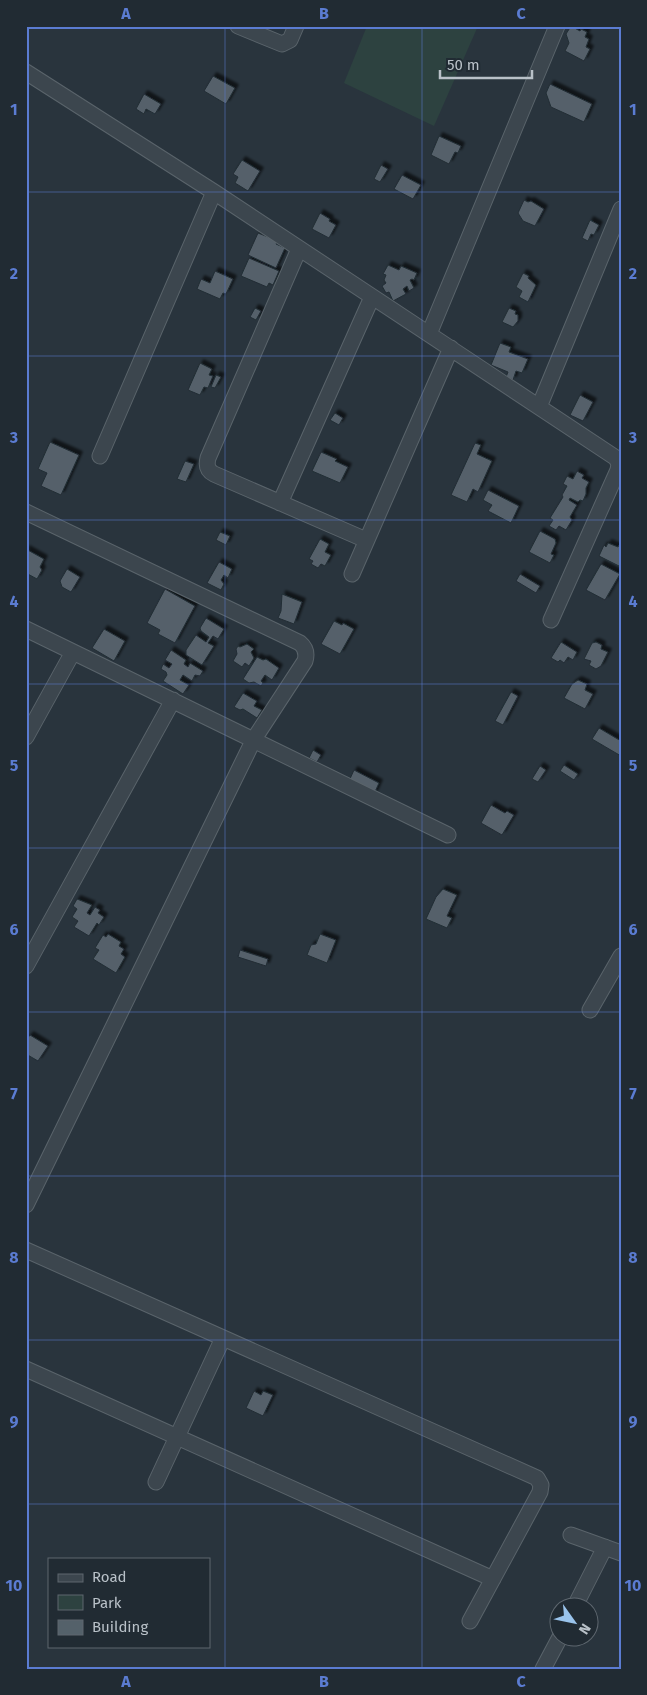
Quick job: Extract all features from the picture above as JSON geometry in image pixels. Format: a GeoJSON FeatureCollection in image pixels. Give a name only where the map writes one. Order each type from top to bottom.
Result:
{"type":"FeatureCollection","features":[{"type":"Feature","properties":{"kind":"street"},"geometry":{"type":"LineString","coordinates":[[238,26],[282,44],[290,40],[296,26]]}},
{"type":"Feature","properties":{"kind":"street"},"geometry":{"type":"LineString","coordinates":[[429,334],[557,26]]}},
{"type":"Feature","properties":{"kind":"street"},"geometry":{"type":"LineString","coordinates":[[26,72],[214,192],[614,456],[619,464],[618,470],[551,620]]}},
{"type":"Feature","properties":{"kind":"street"},"geometry":{"type":"LineString","coordinates":[[100,456],[214,192]]}},
{"type":"Feature","properties":{"kind":"street"},"geometry":{"type":"LineString","coordinates":[[539,406],[621,209]]}},
{"type":"Feature","properties":{"kind":"street"},"geometry":{"type":"LineString","coordinates":[[299,249],[207,462],[208,470],[366,540]]}},
{"type":"Feature","properties":{"kind":"street"},"geometry":{"type":"LineString","coordinates":[[280,503],[372,297]]}},
{"type":"Feature","properties":{"kind":"street"},"geometry":{"type":"LineString","coordinates":[[352,574],[451,348]]}},
{"type":"Feature","properties":{"kind":"street"},"geometry":{"type":"LineString","coordinates":[[26,512],[303,646],[306,653],[305,661],[254,739],[26,1205]]}},
{"type":"Feature","properties":{"kind":"street"},"geometry":{"type":"LineString","coordinates":[[26,629],[448,835]]}},
{"type":"Feature","properties":{"kind":"street"},"geometry":{"type":"LineString","coordinates":[[26,737],[73,652]]}},
{"type":"Feature","properties":{"kind":"street"},"geometry":{"type":"LineString","coordinates":[[26,966],[173,700]]}},
{"type":"Feature","properties":{"kind":"street"},"geometry":{"type":"LineString","coordinates":[[590,1010],[621,956]]}},
{"type":"Feature","properties":{"kind":"street"},"geometry":{"type":"LineString","coordinates":[[26,1250],[537,1478],[541,1485],[540,1492],[470,1621]]}},
{"type":"Feature","properties":{"kind":"street"},"geometry":{"type":"LineString","coordinates":[[156,1482],[223,1338]]}},
{"type":"Feature","properties":{"kind":"street"},"geometry":{"type":"LineString","coordinates":[[26,1369],[493,1579]]}},
{"type":"Feature","properties":{"kind":"street"},"geometry":{"type":"LineString","coordinates":[[571,1535],[621,1553]]}},
{"type":"Feature","properties":{"kind":"street"},"geometry":{"type":"LineString","coordinates":[[579,1598],[605,1547]]}},
{"type":"Feature","properties":{"kind":"street"},"geometry":{"type":"LineString","coordinates":[[549,1667],[556,1648]]}},
{"type":"Feature","properties":{"kind":"green space"},"geometry":{"type":"Polygon","coordinates":[[[367,26],[478,26],[434,126],[344,83],[367,26]]]}},
{"type":"Feature","properties":{"kind":"building"},"geometry":{"type":"Polygon","coordinates":[[[571,26],[580,31],[581,29],[587,32],[585,37],[589,39],[586,47],[590,49],[584,61],[565,51],[569,43],[566,34],[571,26]]]}},
{"type":"Feature","properties":{"kind":"building"},"geometry":{"type":"Polygon","coordinates":[[[213,76],[235,88],[226,104],[204,91],[213,76]]]}},
{"type":"Feature","properties":{"kind":"building"},"geometry":{"type":"Polygon","coordinates":[[[550,84],[592,104],[584,122],[551,107],[546,93],[550,84]]]}},
{"type":"Feature","properties":{"kind":"building"},"geometry":{"type":"Polygon","coordinates":[[[144,94],[161,104],[155,114],[146,109],[144,114],[136,109],[144,94]]]}},
{"type":"Feature","properties":{"kind":"building"},"geometry":{"type":"Polygon","coordinates":[[[439,136],[461,146],[458,153],[455,152],[449,164],[431,155],[439,136]]]}},
{"type":"Feature","properties":{"kind":"building"},"geometry":{"type":"Polygon","coordinates":[[[242,160],[260,171],[248,191],[235,183],[238,177],[233,174],[242,160]]]}},
{"type":"Feature","properties":{"kind":"building"},"geometry":{"type":"Polygon","coordinates":[[[381,165],[388,169],[380,182],[374,179],[381,165]]]}},
{"type":"Feature","properties":{"kind":"building"},"geometry":{"type":"Polygon","coordinates":[[[402,175],[421,185],[413,199],[394,189],[402,175]]]}},
{"type":"Feature","properties":{"kind":"building"},"geometry":{"type":"Polygon","coordinates":[[[524,200],[531,201],[544,209],[535,226],[523,221],[518,213],[524,200]]]}},
{"type":"Feature","properties":{"kind":"building"},"geometry":{"type":"Polygon","coordinates":[[[320,213],[336,225],[329,238],[312,229],[320,213]]]}},
{"type":"Feature","properties":{"kind":"building"},"geometry":{"type":"Polygon","coordinates":[[[590,220],[599,225],[594,235],[591,234],[588,241],[582,238],[590,220]]]}},
{"type":"Feature","properties":{"kind":"building"},"geometry":{"type":"Polygon","coordinates":[[[258,233],[278,241],[276,244],[285,248],[276,268],[248,255],[258,233]]]}},
{"type":"Feature","properties":{"kind":"building"},"geometry":{"type":"Polygon","coordinates":[[[249,258],[279,271],[273,285],[269,283],[267,287],[241,276],[249,258]]]}},
{"type":"Feature","properties":{"kind":"building"},"geometry":{"type":"Polygon","coordinates":[[[388,265],[399,270],[401,266],[417,273],[414,280],[410,280],[414,288],[409,291],[407,286],[403,289],[406,294],[393,301],[389,292],[386,293],[382,286],[386,283],[384,280],[386,275],[383,274],[388,265]]]}},
{"type":"Feature","properties":{"kind":"building"},"geometry":{"type":"Polygon","coordinates":[[[215,271],[233,279],[226,294],[223,293],[220,299],[197,289],[201,279],[210,283],[215,271]]]}},
{"type":"Feature","properties":{"kind":"building"},"geometry":{"type":"Polygon","coordinates":[[[523,273],[529,276],[528,278],[536,285],[528,302],[519,297],[522,291],[516,287],[523,273]]]}},
{"type":"Feature","properties":{"kind":"building"},"geometry":{"type":"Polygon","coordinates":[[[255,308],[261,311],[256,320],[250,317],[255,308]]]}},
{"type":"Feature","properties":{"kind":"building"},"geometry":{"type":"Polygon","coordinates":[[[509,308],[516,311],[515,314],[518,315],[518,321],[513,327],[502,322],[509,308]]]}},
{"type":"Feature","properties":{"kind":"building"},"geometry":{"type":"Polygon","coordinates":[[[500,343],[511,347],[509,352],[528,359],[522,373],[516,371],[513,380],[506,377],[508,372],[491,365],[500,343]]]}},
{"type":"Feature","properties":{"kind":"building"},"geometry":{"type":"Polygon","coordinates":[[[200,363],[212,369],[209,375],[213,376],[208,388],[204,387],[200,395],[188,390],[200,363]]]}},
{"type":"Feature","properties":{"kind":"building"},"geometry":{"type":"Polygon","coordinates":[[[216,375],[221,377],[215,388],[211,387],[216,375]]]}},
{"type":"Feature","properties":{"kind":"building"},"geometry":{"type":"Polygon","coordinates":[[[580,395],[593,402],[583,421],[570,415],[580,395]]]}},
{"type":"Feature","properties":{"kind":"building"},"geometry":{"type":"Polygon","coordinates":[[[335,413],[343,418],[339,425],[330,420],[335,413]]]}},
{"type":"Feature","properties":{"kind":"building"},"geometry":{"type":"Polygon","coordinates":[[[50,442],[79,455],[61,495],[41,486],[47,473],[38,469],[50,442]]]}},
{"type":"Feature","properties":{"kind":"building"},"geometry":{"type":"Polygon","coordinates":[[[475,443],[481,445],[477,454],[492,461],[478,492],[473,489],[467,502],[451,495],[475,443]]]}},
{"type":"Feature","properties":{"kind":"building"},"geometry":{"type":"Polygon","coordinates":[[[321,452],[337,459],[335,461],[348,467],[340,483],[312,471],[321,452]]]}},
{"type":"Feature","properties":{"kind":"building"},"geometry":{"type":"Polygon","coordinates":[[[185,461],[194,464],[186,482],[177,479],[185,461]]]}},
{"type":"Feature","properties":{"kind":"building"},"geometry":{"type":"Polygon","coordinates":[[[577,471],[584,475],[582,478],[589,482],[586,494],[583,501],[580,500],[578,502],[570,498],[569,500],[577,505],[570,517],[572,520],[566,530],[559,526],[556,530],[549,526],[553,520],[550,518],[563,497],[562,495],[567,486],[563,484],[567,476],[573,479],[577,471]]]}},
{"type":"Feature","properties":{"kind":"building"},"geometry":{"type":"Polygon","coordinates":[[[488,490],[519,506],[511,523],[488,511],[492,505],[483,500],[488,490]]]}},
{"type":"Feature","properties":{"kind":"building"},"geometry":{"type":"Polygon","coordinates":[[[540,531],[555,539],[556,543],[551,554],[554,555],[550,563],[529,552],[540,531]]]}},
{"type":"Feature","properties":{"kind":"building"},"geometry":{"type":"Polygon","coordinates":[[[220,532],[230,536],[226,545],[216,540],[220,532]]]}},
{"type":"Feature","properties":{"kind":"building"},"geometry":{"type":"Polygon","coordinates":[[[320,539],[329,544],[325,552],[331,555],[325,566],[321,564],[318,568],[311,564],[313,561],[309,559],[320,539]]]}},
{"type":"Feature","properties":{"kind":"building"},"geometry":{"type":"Polygon","coordinates":[[[608,543],[618,547],[621,545],[621,563],[619,566],[599,556],[604,545],[606,547],[608,543]]]}},
{"type":"Feature","properties":{"kind":"building"},"geometry":{"type":"Polygon","coordinates":[[[26,549],[44,559],[40,567],[42,570],[37,579],[26,573],[26,549]]]}},
{"type":"Feature","properties":{"kind":"building"},"geometry":{"type":"Polygon","coordinates":[[[219,562],[232,569],[228,578],[224,575],[221,580],[224,584],[221,590],[207,583],[219,562]]]}},
{"type":"Feature","properties":{"kind":"building"},"geometry":{"type":"Polygon","coordinates":[[[601,564],[620,574],[605,600],[586,590],[601,564]]]}},
{"type":"Feature","properties":{"kind":"building"},"geometry":{"type":"Polygon","coordinates":[[[67,569],[80,577],[71,592],[62,587],[60,581],[67,569]]]}},
{"type":"Feature","properties":{"kind":"building"},"geometry":{"type":"Polygon","coordinates":[[[520,574],[540,586],[536,593],[516,581],[520,574]]]}},
{"type":"Feature","properties":{"kind":"building"},"geometry":{"type":"Polygon","coordinates":[[[165,589],[195,606],[175,643],[158,634],[160,630],[147,623],[165,589]]]}},
{"type":"Feature","properties":{"kind":"building"},"geometry":{"type":"Polygon","coordinates":[[[282,594],[302,602],[294,624],[278,618],[281,611],[282,594]]]}},
{"type":"Feature","properties":{"kind":"building"},"geometry":{"type":"Polygon","coordinates":[[[206,618],[224,629],[218,639],[213,636],[208,643],[214,646],[202,665],[186,655],[186,650],[196,635],[206,642],[209,637],[200,628],[206,618]]]}},
{"type":"Feature","properties":{"kind":"building"},"geometry":{"type":"Polygon","coordinates":[[[334,621],[354,629],[340,654],[321,644],[334,621]]]}},
{"type":"Feature","properties":{"kind":"building"},"geometry":{"type":"Polygon","coordinates":[[[104,629],[125,641],[114,661],[92,648],[104,629]]]}},
{"type":"Feature","properties":{"kind":"building"},"geometry":{"type":"Polygon","coordinates":[[[561,642],[577,652],[573,660],[568,657],[564,663],[551,658],[561,642]]]}},
{"type":"Feature","properties":{"kind":"building"},"geometry":{"type":"Polygon","coordinates":[[[596,642],[602,645],[601,649],[608,652],[601,666],[596,669],[589,665],[591,661],[584,659],[592,643],[596,642]]]}},
{"type":"Feature","properties":{"kind":"building"},"geometry":{"type":"Polygon","coordinates":[[[247,644],[254,649],[251,652],[254,658],[249,666],[245,663],[242,667],[233,661],[237,654],[236,649],[238,646],[247,644]]]}},
{"type":"Feature","properties":{"kind":"building"},"geometry":{"type":"Polygon","coordinates":[[[171,650],[186,660],[184,664],[188,667],[190,663],[203,671],[200,676],[195,675],[192,681],[183,675],[180,680],[189,685],[183,694],[163,681],[167,675],[161,669],[163,664],[169,668],[172,664],[165,660],[171,650]]]}},
{"type":"Feature","properties":{"kind":"building"},"geometry":{"type":"Polygon","coordinates":[[[257,657],[263,660],[266,659],[279,668],[272,680],[265,675],[261,681],[263,683],[261,686],[254,682],[249,683],[243,679],[257,657]]]}},
{"type":"Feature","properties":{"kind":"building"},"geometry":{"type":"Polygon","coordinates":[[[578,680],[587,684],[585,690],[593,694],[585,709],[564,698],[572,684],[578,680]]]}},
{"type":"Feature","properties":{"kind":"building"},"geometry":{"type":"Polygon","coordinates":[[[511,692],[518,696],[503,725],[495,721],[511,692]]]}},
{"type":"Feature","properties":{"kind":"building"},"geometry":{"type":"Polygon","coordinates":[[[243,693],[257,701],[254,706],[262,710],[257,718],[243,709],[240,710],[234,707],[243,693]]]}},
{"type":"Feature","properties":{"kind":"building"},"geometry":{"type":"Polygon","coordinates":[[[599,728],[621,741],[621,756],[592,739],[599,728]]]}},
{"type":"Feature","properties":{"kind":"building"},"geometry":{"type":"Polygon","coordinates":[[[313,750],[321,755],[317,762],[309,758],[313,750]]]}},
{"type":"Feature","properties":{"kind":"building"},"geometry":{"type":"Polygon","coordinates":[[[564,765],[578,774],[574,780],[560,771],[564,765]]]}},
{"type":"Feature","properties":{"kind":"building"},"geometry":{"type":"Polygon","coordinates":[[[540,766],[546,770],[538,782],[532,779],[540,766]]]}},
{"type":"Feature","properties":{"kind":"building"},"geometry":{"type":"Polygon","coordinates":[[[354,770],[379,783],[374,794],[349,781],[354,770]]]}},
{"type":"Feature","properties":{"kind":"building"},"geometry":{"type":"Polygon","coordinates":[[[491,805],[505,813],[507,811],[514,815],[502,835],[481,823],[491,805]]]}},
{"type":"Feature","properties":{"kind":"building"},"geometry":{"type":"Polygon","coordinates":[[[443,889],[457,895],[447,916],[452,918],[447,928],[426,919],[436,897],[443,889]]]}},
{"type":"Feature","properties":{"kind":"building"},"geometry":{"type":"Polygon","coordinates":[[[77,899],[92,905],[87,913],[90,915],[95,907],[100,910],[98,913],[104,917],[99,925],[97,923],[89,936],[74,927],[78,921],[72,917],[77,909],[73,906],[77,899]]]}},
{"type":"Feature","properties":{"kind":"building"},"geometry":{"type":"Polygon","coordinates":[[[108,934],[121,942],[119,946],[124,949],[121,954],[125,957],[116,973],[93,959],[99,950],[95,948],[103,935],[106,937],[108,934]]]}},
{"type":"Feature","properties":{"kind":"building"},"geometry":{"type":"Polygon","coordinates":[[[320,934],[336,940],[327,963],[307,955],[311,945],[316,944],[320,934]]]}},
{"type":"Feature","properties":{"kind":"building"},"geometry":{"type":"Polygon","coordinates":[[[240,950],[268,959],[266,966],[238,957],[240,950]]]}},
{"type":"Feature","properties":{"kind":"building"},"geometry":{"type":"Polygon","coordinates":[[[30,1035],[48,1046],[38,1061],[26,1054],[28,1048],[26,1047],[26,1040],[30,1035]]]}},
{"type":"Feature","properties":{"kind":"building"},"geometry":{"type":"Polygon","coordinates":[[[254,1391],[261,1395],[263,1391],[273,1395],[263,1416],[246,1408],[254,1391]]]}}]}
